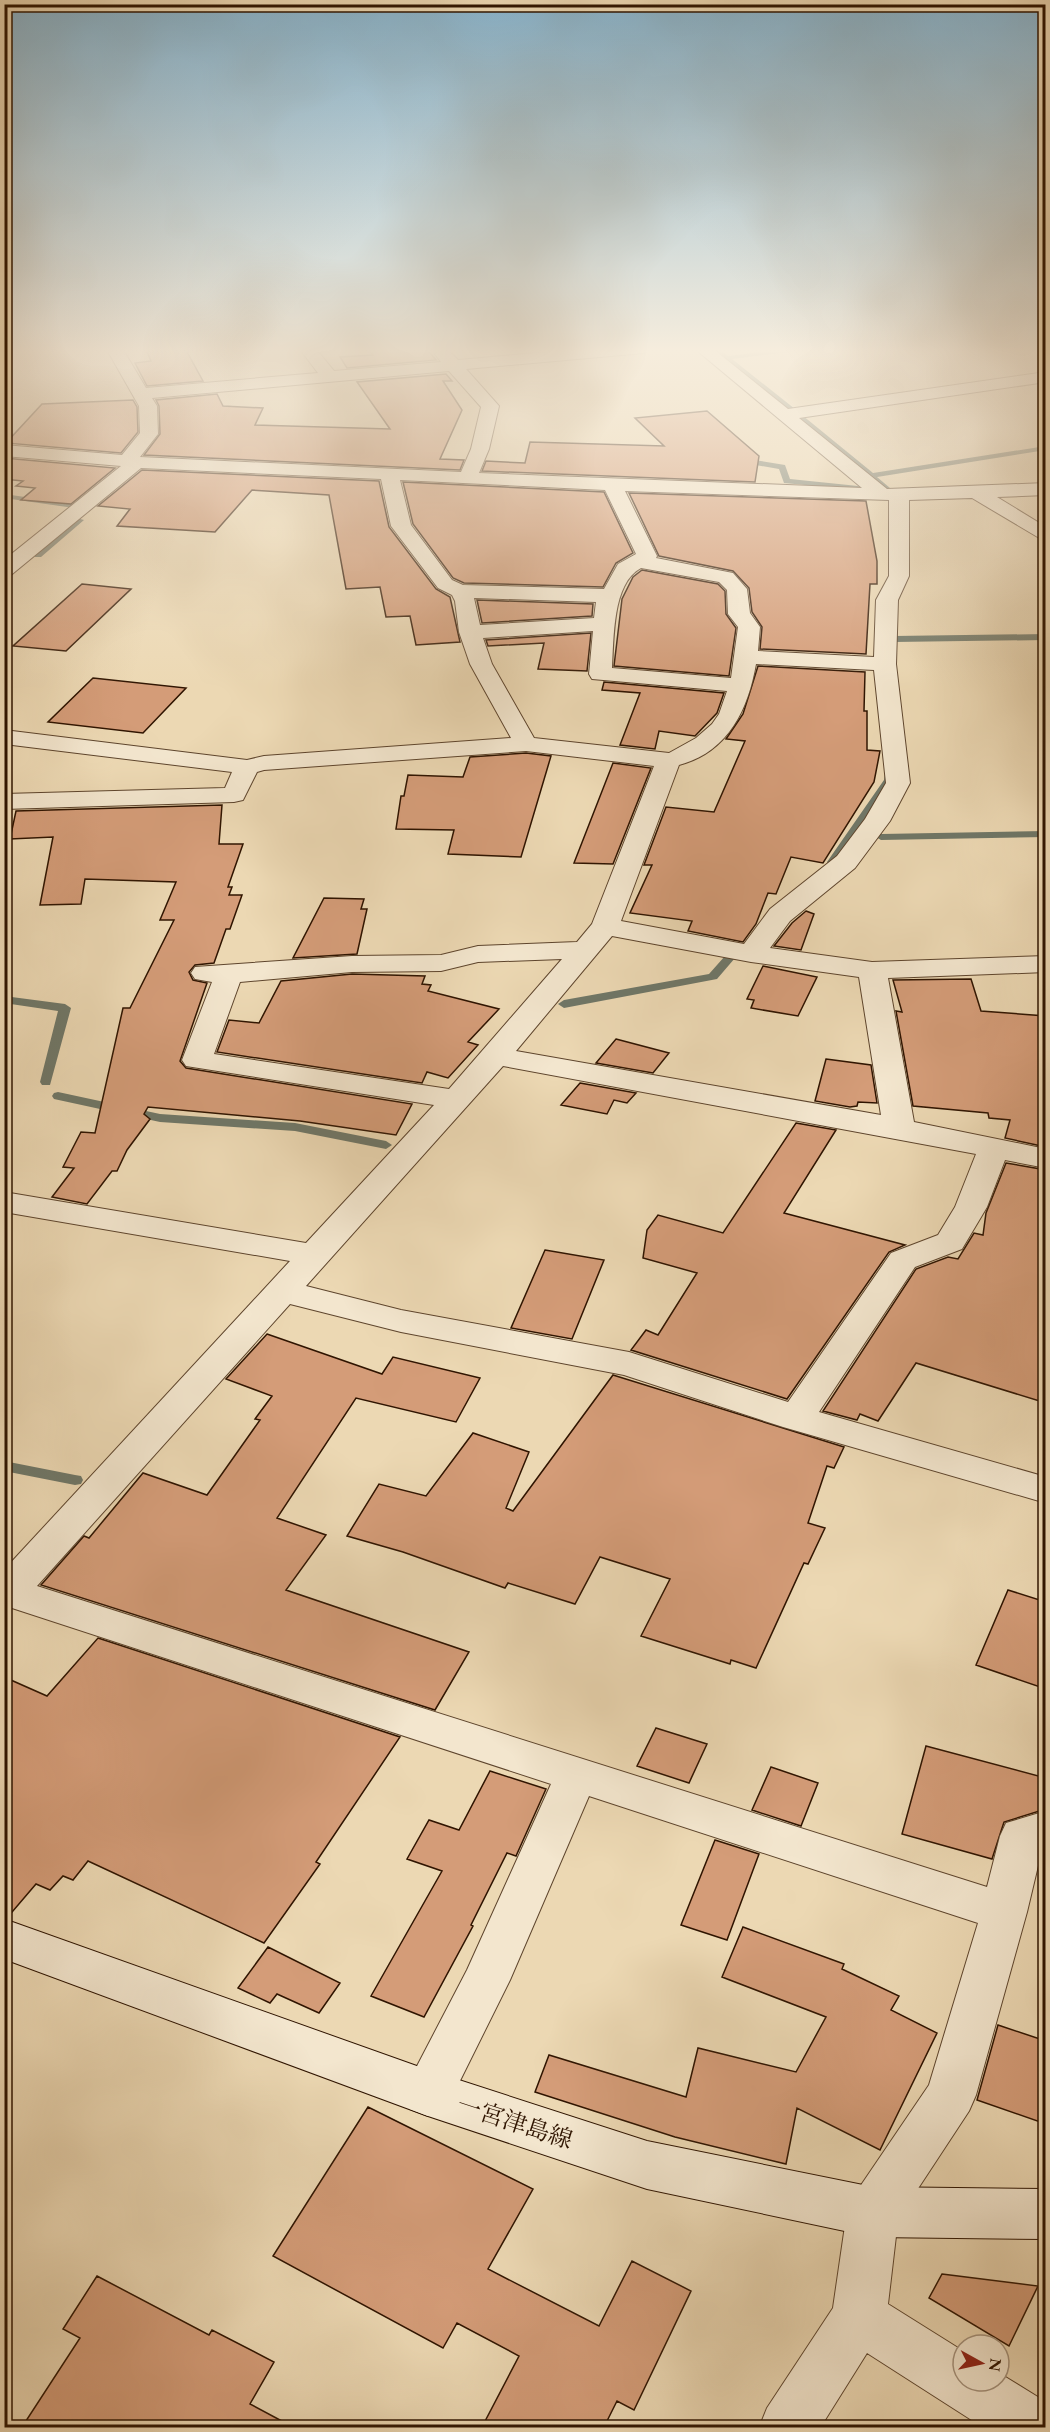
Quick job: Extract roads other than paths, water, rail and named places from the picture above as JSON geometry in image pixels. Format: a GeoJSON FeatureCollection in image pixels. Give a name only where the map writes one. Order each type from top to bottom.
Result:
{"type":"FeatureCollection","features":[{"type":"Feature","properties":{"kind":"street"},"geometry":{"type":"LineString","coordinates":[[4,571],[130,461]]}},
{"type":"Feature","properties":{"kind":"street"},"geometry":{"type":"LineString","coordinates":[[158,461],[612,485],[889,494],[1046,489]]}},
{"type":"Feature","properties":{"kind":"street"},"geometry":{"type":"LineString","coordinates":[[468,477],[475,461]]}},
{"type":"Feature","properties":{"kind":"street"},"geometry":{"type":"LineString","coordinates":[[751,954],[780,915],[846,862],[877,821],[898,783],[885,664],[887,600],[899,576],[889,494],[845,461]]}},
{"type":"Feature","properties":{"kind":"street"},"geometry":{"type":"LineString","coordinates":[[389,475],[401,526],[445,584],[459,591],[611,596],[625,568],[647,556],[612,485]]}},
{"type":"Feature","properties":{"kind":"street"},"geometry":{"type":"LineString","coordinates":[[975,491],[1046,536]]}},
{"type":"Feature","properties":{"kind":"street"},"geometry":{"type":"LineString","coordinates":[[4,737],[247,767],[526,744],[669,760],[685,757],[715,735],[731,716],[747,657],[749,627],[739,614],[737,589],[726,577],[638,561]]}},
{"type":"Feature","properties":{"kind":"street"},"geometry":{"type":"LineString","coordinates":[[459,591],[466,601],[470,632],[481,664],[526,744]]}},
{"type":"Feature","properties":{"kind":"street"},"geometry":{"type":"LineString","coordinates":[[607,596],[600,674],[739,685]]}},
{"type":"Feature","properties":{"kind":"street"},"geometry":{"type":"LineString","coordinates":[[470,632],[604,624]]}},
{"type":"Feature","properties":{"kind":"street"},"geometry":{"type":"LineString","coordinates":[[747,657],[885,664]]}},
{"type":"Feature","properties":{"kind":"street"},"geometry":{"type":"LineString","coordinates":[[669,760],[653,796],[605,926],[496,1056],[6,1594],[577,1774],[1004,1912]]}},
{"type":"Feature","properties":{"kind":"street"},"geometry":{"type":"LineString","coordinates":[[4,802],[234,795],[247,767]]}},
{"type":"Feature","properties":{"kind":"street"},"geometry":{"type":"LineString","coordinates":[[605,926],[751,954],[872,970],[1046,964]]}},
{"type":"Feature","properties":{"kind":"street"},"geometry":{"type":"LineString","coordinates":[[457,1099],[196,1060],[217,974],[352,964],[441,963],[478,954],[584,950]]}},
{"type":"Feature","properties":{"kind":"street"},"geometry":{"type":"LineString","coordinates":[[872,970],[899,1128]]}},
{"type":"Feature","properties":{"kind":"street"},"geometry":{"type":"LineString","coordinates":[[496,1056],[899,1128],[993,1150],[1046,1159]]}},
{"type":"Feature","properties":{"kind":"street"},"geometry":{"type":"LineString","coordinates":[[796,1418],[903,1260],[950,1242],[971,1207],[993,1150]]}},
{"type":"Feature","properties":{"kind":"street"},"geometry":{"type":"LineString","coordinates":[[4,1202],[315,1255]]}},
{"type":"Feature","properties":{"kind":"street"},"geometry":{"type":"LineString","coordinates":[[282,1291],[400,1321],[629,1364],[796,1418],[1046,1490]]}},
{"type":"Feature","properties":{"kind":"street"},"geometry":{"type":"LineString","coordinates":[[428,2093],[486,1980],[577,1774]]}},
{"type":"Feature","properties":{"kind":"street"},"geometry":{"type":"LineString","coordinates":[[787,2427],[859,2317],[873,2212],[951,2095],[1004,1912],[1022,1836],[1046,1829]]}},
{"type":"Feature","properties":{"kind":"street","name":"一宮津島線"},"geometry":{"type":"LineString","coordinates":[[4,1939],[428,2093],[648,2165],[873,2212],[1046,2214]]}},
{"type":"Feature","properties":{"kind":"street"},"geometry":{"type":"LineString","coordinates":[[859,2317],[1036,2427]]}},
{"type":"Feature","properties":{"kind":"waterway"},"geometry":{"type":"LineString","coordinates":[[751,461],[782,467],[787,481],[858,488]]}},
{"type":"Feature","properties":{"kind":"waterway"},"geometry":{"type":"LineString","coordinates":[[853,461],[888,490],[905,490]]}},
{"type":"Feature","properties":{"kind":"waterway"},"geometry":{"type":"LineString","coordinates":[[871,476],[962,461]]}},
{"type":"Feature","properties":{"kind":"waterway"},"geometry":{"type":"LineString","coordinates":[[4,496],[74,506]]}},
{"type":"Feature","properties":{"kind":"waterway"},"geometry":{"type":"LineString","coordinates":[[38,555],[80,520]]}},
{"type":"Feature","properties":{"kind":"waterway"},"geometry":{"type":"LineString","coordinates":[[894,639],[1046,637]]}},
{"type":"Feature","properties":{"kind":"waterway"},"geometry":{"type":"LineString","coordinates":[[832,862],[889,780],[889,776]]}},
{"type":"Feature","properties":{"kind":"waterway"},"geometry":{"type":"LineString","coordinates":[[881,837],[1046,834]]}},
{"type":"Feature","properties":{"kind":"waterway"},"geometry":{"type":"LineString","coordinates":[[564,1004],[713,977],[729,958]]}},
{"type":"Feature","properties":{"kind":"waterway"},"geometry":{"type":"LineString","coordinates":[[4,999],[65,1008],[46,1082]]}},
{"type":"Feature","properties":{"kind":"waterway"},"geometry":{"type":"LineString","coordinates":[[58,1096],[160,1118],[295,1127],[386,1145]]}},
{"type":"Feature","properties":{"kind":"waterway"},"geometry":{"type":"LineString","coordinates":[[4,1466],[75,1480]]}}]}
